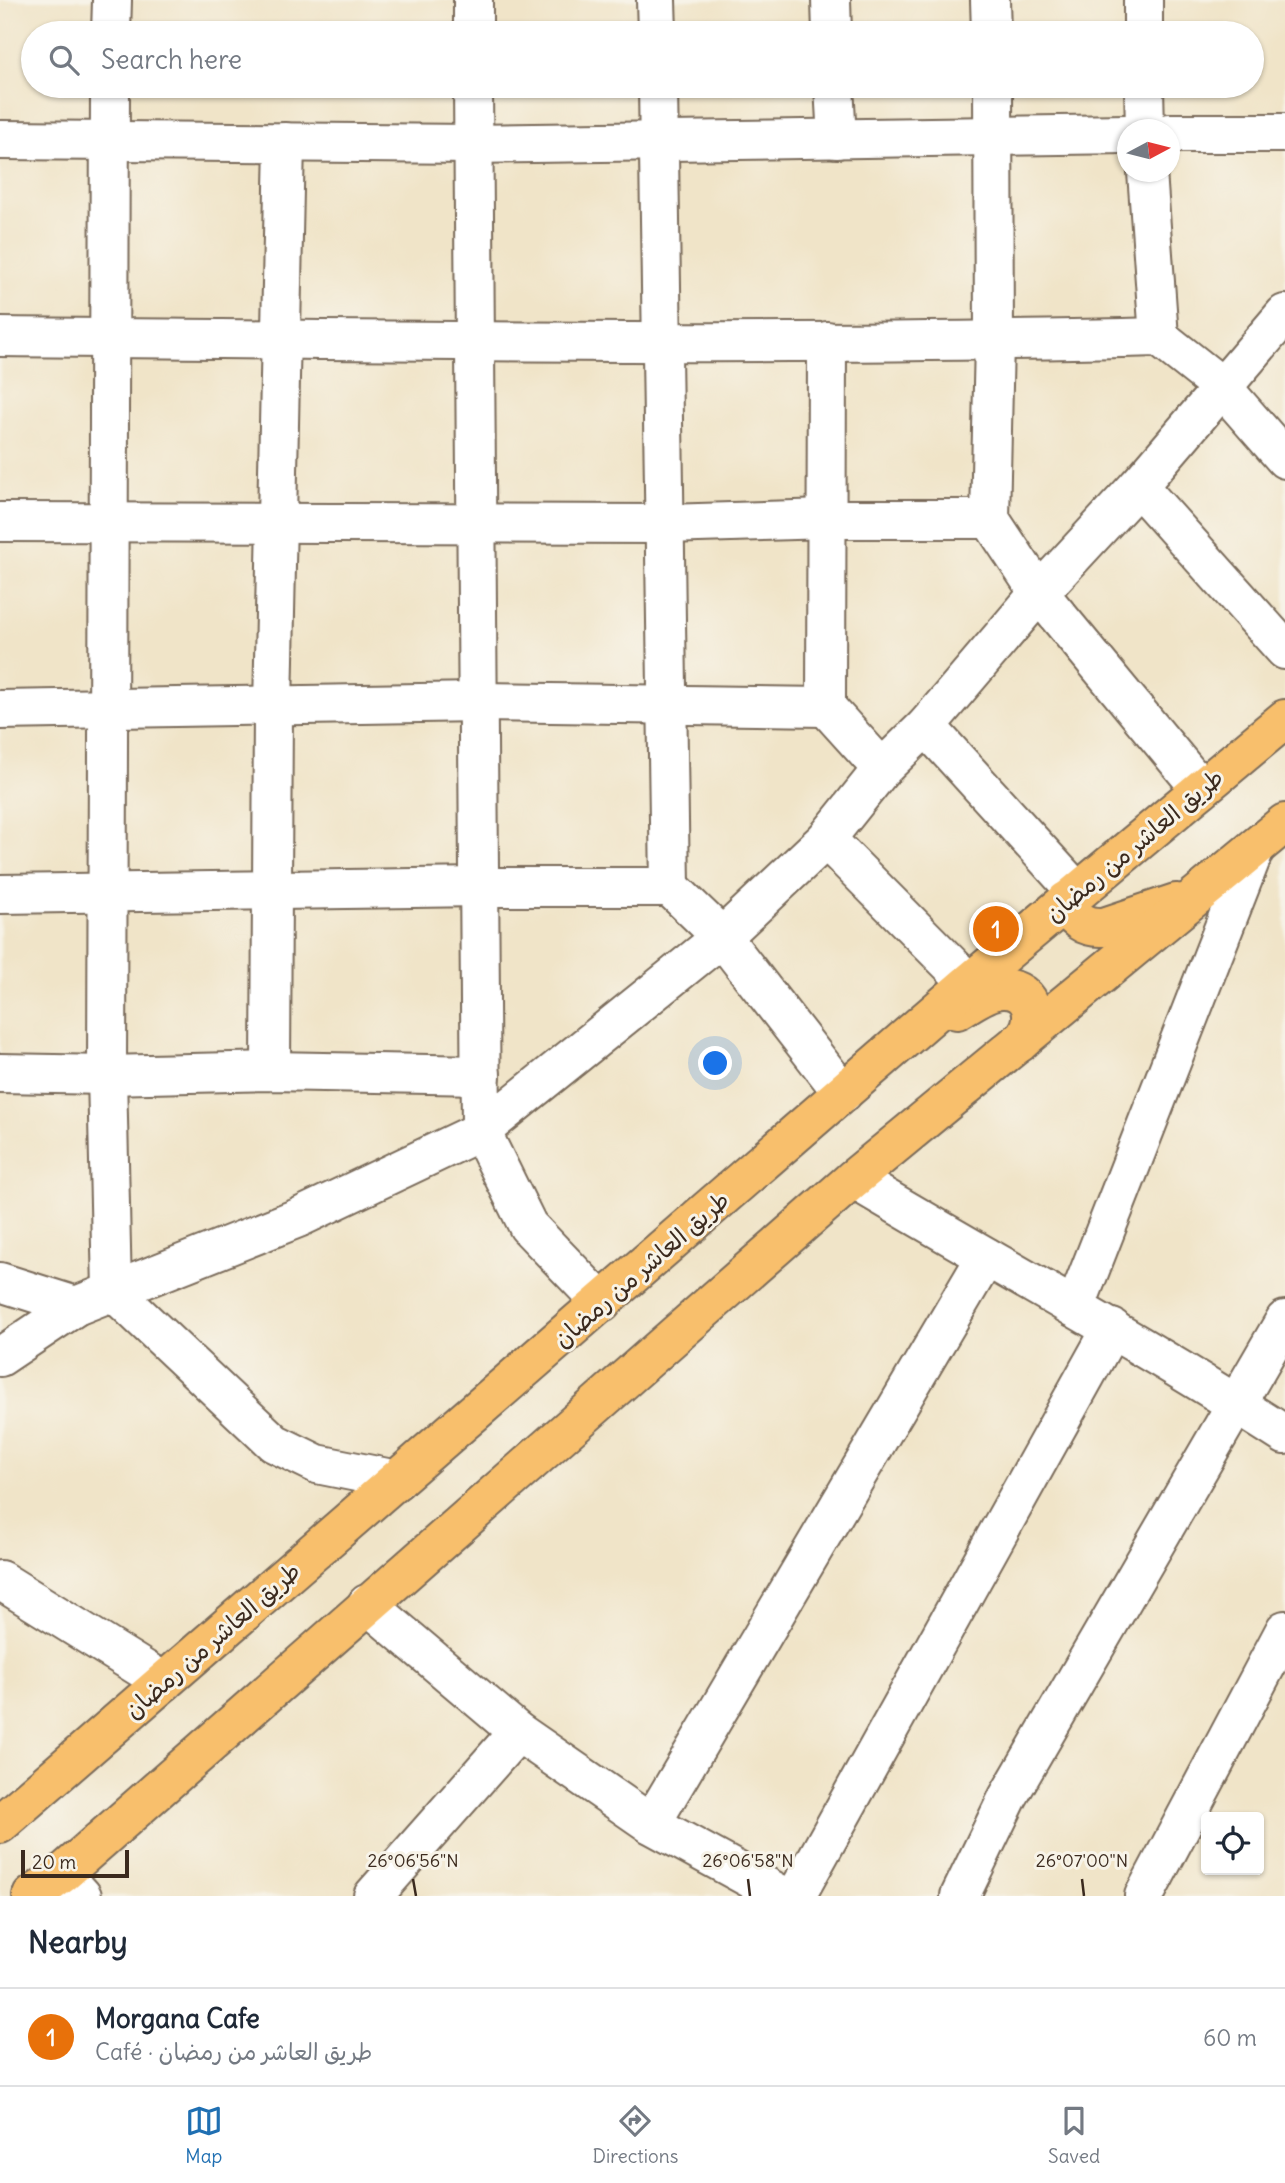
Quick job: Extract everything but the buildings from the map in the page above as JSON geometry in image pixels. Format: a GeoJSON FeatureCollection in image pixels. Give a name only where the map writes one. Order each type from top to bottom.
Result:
{"type":"FeatureCollection","features":[{"type":"Feature","properties":{"kind":"main road","name":"طريق العاشر من رمضان"},"geometry":{"type":"LineString","coordinates":[[2,1818],[164,1682],[969,983],[1285,719]]}},
{"type":"Feature","properties":{"kind":"main road"},"geometry":{"type":"LineString","coordinates":[[59,1889],[367,1604],[853,1179],[1285,823]]}},
{"type":"Feature","properties":{"kind":"main road"},"geometry":{"type":"LineString","coordinates":[[1071,896],[1069,911],[1084,924],[1104,927],[1199,895]]}},
{"type":"Feature","properties":{"kind":"main road"},"geometry":{"type":"LineString","coordinates":[[912,1034],[1000,989],[1019,993],[1031,1009],[1031,1028],[1019,1043]]}},
{"type":"Feature","properties":{"kind":"street"},"geometry":{"type":"LineString","coordinates":[[111,21],[112,0]]}},
{"type":"Feature","properties":{"kind":"street"},"geometry":{"type":"LineString","coordinates":[[473,0],[473,21]]}},
{"type":"Feature","properties":{"kind":"street"},"geometry":{"type":"LineString","coordinates":[[656,0],[657,21]]}},
{"type":"Feature","properties":{"kind":"street"},"geometry":{"type":"LineString","coordinates":[[831,0],[832,21]]}},
{"type":"Feature","properties":{"kind":"street"},"geometry":{"type":"LineString","coordinates":[[990,0],[991,21]]}},
{"type":"Feature","properties":{"kind":"street"},"geometry":{"type":"LineString","coordinates":[[1143,0],[1143,21]]}},
{"type":"Feature","properties":{"kind":"street"},"geometry":{"type":"LineString","coordinates":[[110,98],[107,1075],[112,1290],[274,1443],[317,1464],[397,1480]]}},
{"type":"Feature","properties":{"kind":"street"},"geometry":{"type":"LineString","coordinates":[[474,98],[481,1131],[528,1226],[602,1303]]}},
{"type":"Feature","properties":{"kind":"street"},"geometry":{"type":"LineString","coordinates":[[659,98],[670,887]]}},
{"type":"Feature","properties":{"kind":"street"},"geometry":{"type":"LineString","coordinates":[[835,98],[837,139]]}},
{"type":"Feature","properties":{"kind":"street"},"geometry":{"type":"LineString","coordinates":[[993,98],[994,341],[990,519],[1039,593],[1201,789]]}},
{"type":"Feature","properties":{"kind":"street"},"geometry":{"type":"LineString","coordinates":[[1144,98],[1145,119]]}},
{"type":"Feature","properties":{"kind":"street"},"geometry":{"type":"LineString","coordinates":[[1180,133],[1285,133]]}},
{"type":"Feature","properties":{"kind":"street"},"geometry":{"type":"LineString","coordinates":[[0,140],[474,144],[1117,134]]}},
{"type":"Feature","properties":{"kind":"street"},"geometry":{"type":"LineString","coordinates":[[271,1071],[273,707],[285,142]]}},
{"type":"Feature","properties":{"kind":"street"},"geometry":{"type":"LineString","coordinates":[[1148,182],[1159,337]]}},
{"type":"Feature","properties":{"kind":"street"},"geometry":{"type":"LineString","coordinates":[[0,1357],[76,1306],[298,1217],[481,1131],[722,937],[826,839],[882,769],[926,726],[1039,593],[1138,486],[1285,314]]}},
{"type":"Feature","properties":{"kind":"street"},"geometry":{"type":"LineString","coordinates":[[0,337],[662,343],[1159,337],[1222,387],[1285,459]]}},
{"type":"Feature","properties":{"kind":"street"},"geometry":{"type":"LineString","coordinates":[[827,341],[827,707],[882,769]]}},
{"type":"Feature","properties":{"kind":"street"},"geometry":{"type":"LineString","coordinates":[[1138,486],[1285,650]]}},
{"type":"Feature","properties":{"kind":"street"},"geometry":{"type":"LineString","coordinates":[[0,522],[666,524],[828,519],[990,519]]}},
{"type":"Feature","properties":{"kind":"street"},"geometry":{"type":"LineString","coordinates":[[0,710],[478,702],[827,707]]}},
{"type":"Feature","properties":{"kind":"street"},"geometry":{"type":"LineString","coordinates":[[926,726],[1071,896]]}},
{"type":"Feature","properties":{"kind":"street"},"geometry":{"type":"LineString","coordinates":[[826,839],[969,983]]}},
{"type":"Feature","properties":{"kind":"street"},"geometry":{"type":"LineString","coordinates":[[1075,1308],[1255,848]]}},
{"type":"Feature","properties":{"kind":"street"},"geometry":{"type":"LineString","coordinates":[[0,894],[670,887],[722,937],[843,1094]]}},
{"type":"Feature","properties":{"kind":"street"},"geometry":{"type":"LineString","coordinates":[[0,1073],[107,1075],[271,1071],[481,1075]]}},
{"type":"Feature","properties":{"kind":"street"},"geometry":{"type":"LineString","coordinates":[[853,1179],[1112,1328],[1285,1435]]}},
{"type":"Feature","properties":{"kind":"street"},"geometry":{"type":"LineString","coordinates":[[651,1824],[986,1257]]}},
{"type":"Feature","properties":{"kind":"street"},"geometry":{"type":"LineString","coordinates":[[0,1282],[76,1306]]}},
{"type":"Feature","properties":{"kind":"street"},"geometry":{"type":"LineString","coordinates":[[960,1896],[1008,1797],[1285,1320]]}},
{"type":"Feature","properties":{"kind":"street"},"geometry":{"type":"LineString","coordinates":[[796,1896],[1112,1328]]}},
{"type":"Feature","properties":{"kind":"street"},"geometry":{"type":"LineString","coordinates":[[0,1580],[164,1682]]}},
{"type":"Feature","properties":{"kind":"street"},"geometry":{"type":"LineString","coordinates":[[367,1604],[518,1732],[651,1824],[783,1896]]}},
{"type":"Feature","properties":{"kind":"street"},"geometry":{"type":"LineString","coordinates":[[1144,1896],[1285,1630]]}},
{"type":"Feature","properties":{"kind":"street"},"geometry":{"type":"LineString","coordinates":[[373,1896],[518,1732]]}},
{"type":"Feature","properties":{"kind":"place","name":"Morgana Cafe"},"geometry":{"type":"Point","coordinates":[996,929]}}]}
